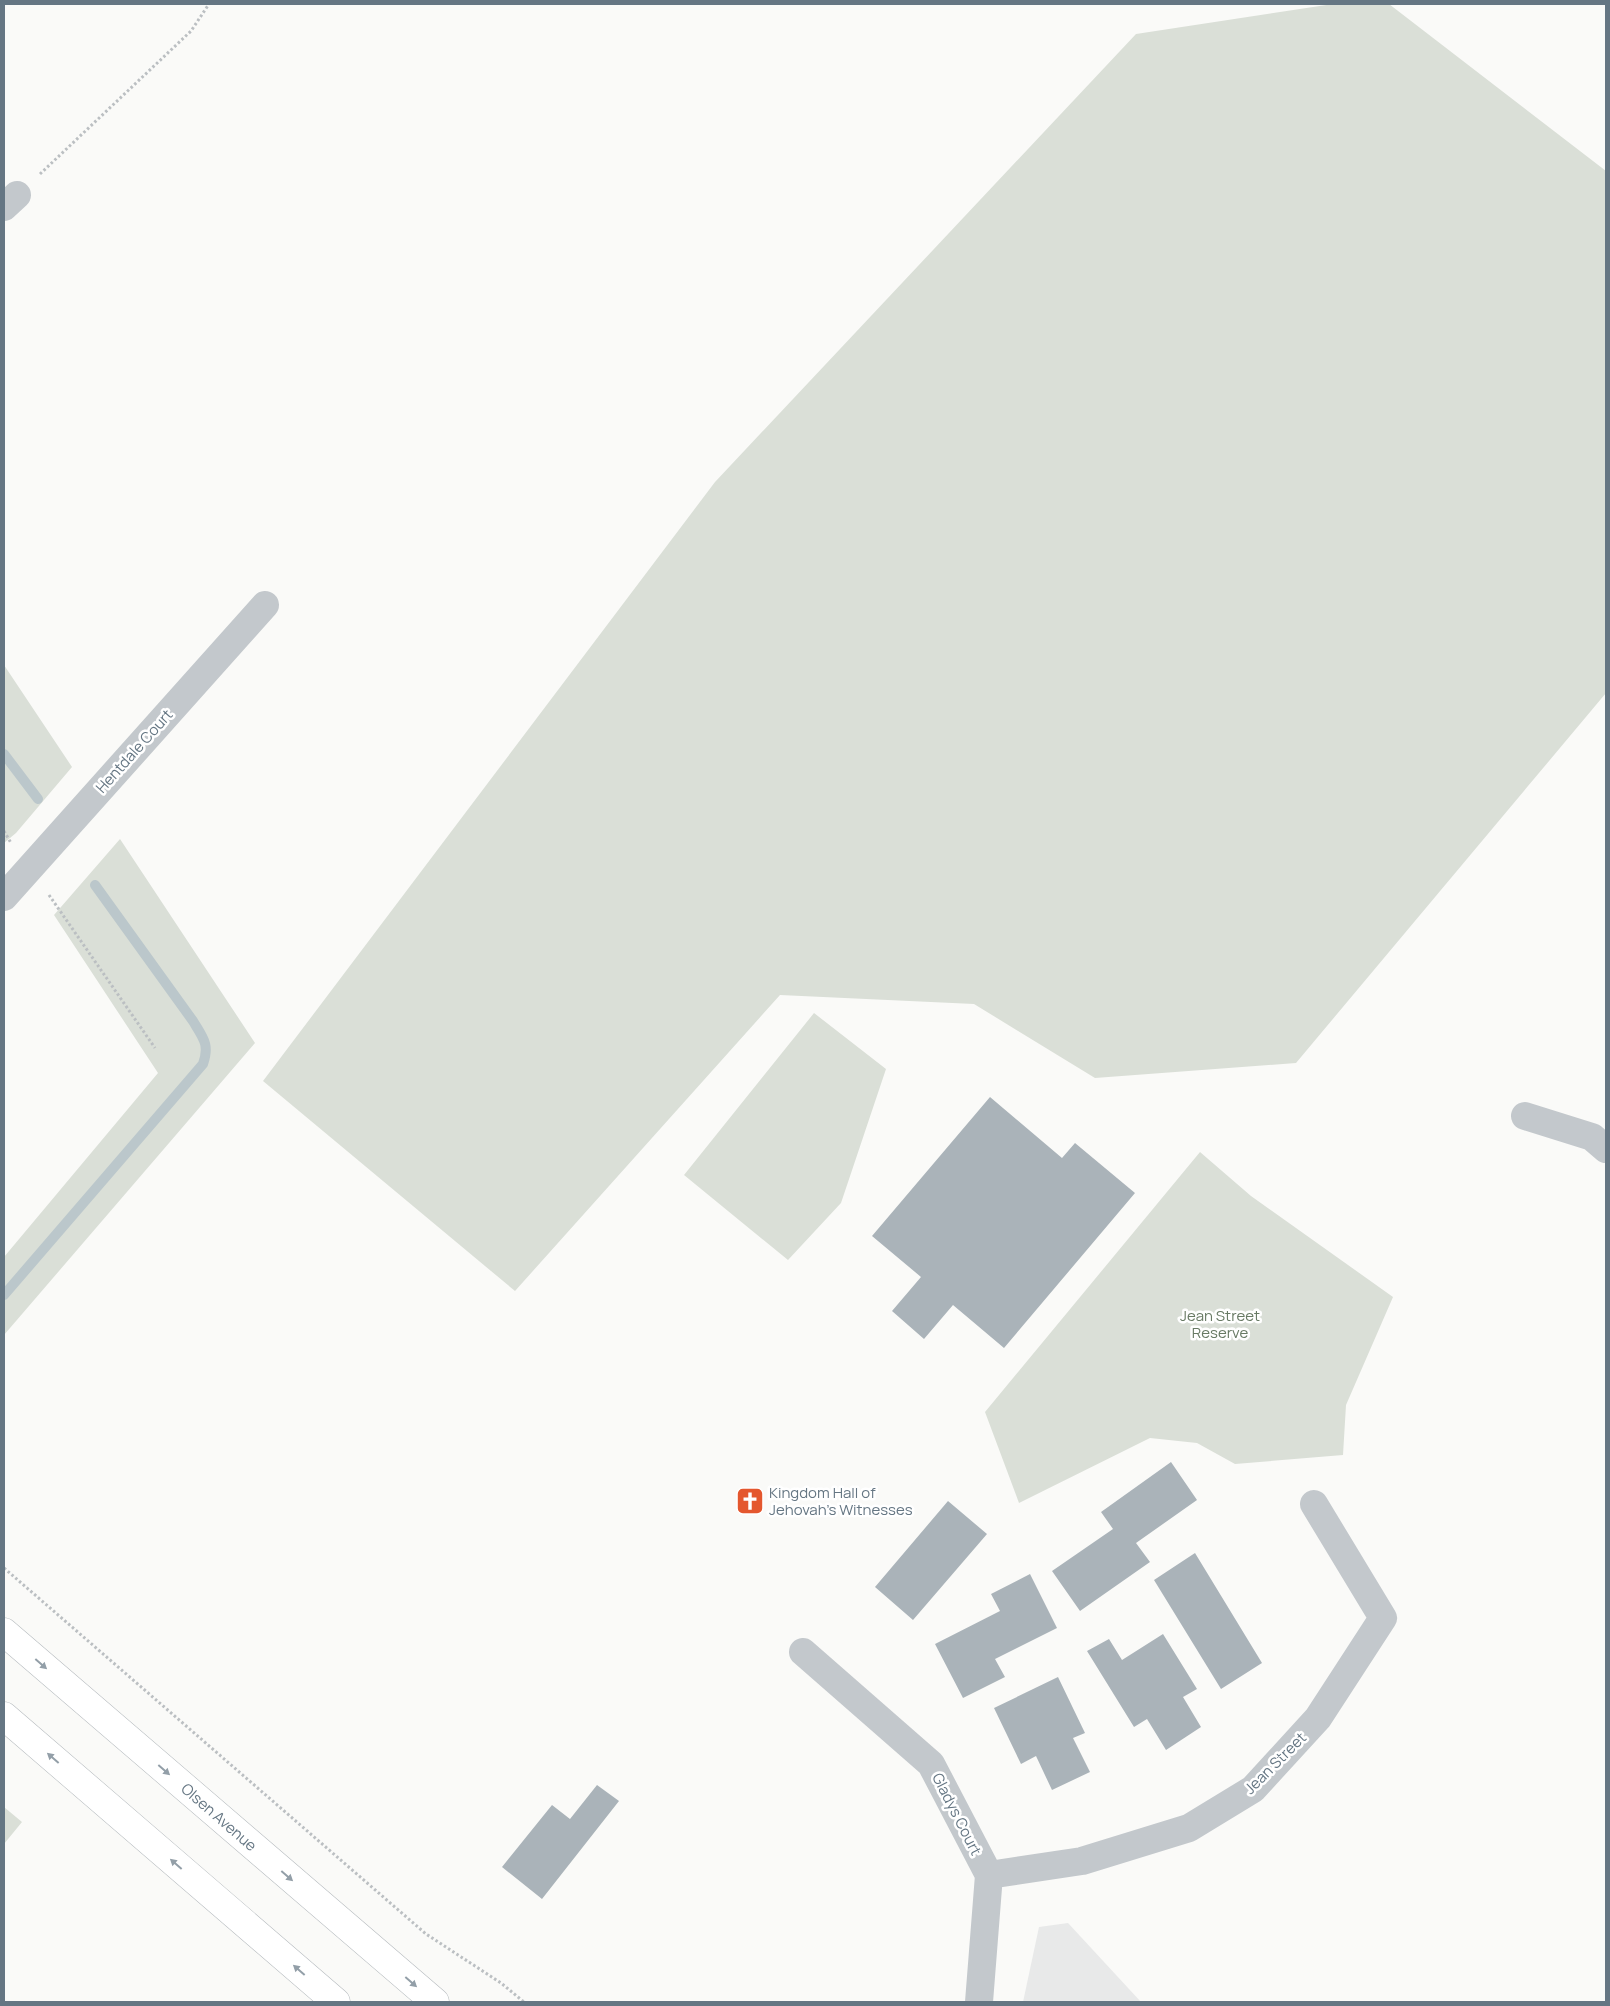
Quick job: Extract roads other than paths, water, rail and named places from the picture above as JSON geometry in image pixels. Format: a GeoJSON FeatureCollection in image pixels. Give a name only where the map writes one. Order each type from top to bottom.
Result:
{"type":"FeatureCollection","features":[{"type":"Feature","properties":{"kind":"main road","name":"Olsen Avenue"},"geometry":{"type":"LineString","coordinates":[[4,1632],[435,2002]]}},
{"type":"Feature","properties":{"kind":"main road"},"geometry":{"type":"LineString","coordinates":[[4,1716],[336,2002]]}},
{"type":"Feature","properties":{"kind":"street","name":"Hentdale Court"},"geometry":{"type":"LineString","coordinates":[[4,898],[265,605]]}},
{"type":"Feature","properties":{"kind":"street"},"geometry":{"type":"LineString","coordinates":[[1526,1116],[1592,1137],[1606,1149]]}},
{"type":"Feature","properties":{"kind":"street","name":"Jean Street"},"geometry":{"type":"LineString","coordinates":[[989,1875],[1082,1861],[1189,1828],[1253,1789],[1318,1718],[1383,1618],[1314,1504]]}},
{"type":"Feature","properties":{"kind":"street","name":"Gladys Court"},"geometry":{"type":"LineString","coordinates":[[803,1652],[931,1764],[989,1875]]}},
{"type":"Feature","properties":{"kind":"street"},"geometry":{"type":"LineString","coordinates":[[979,2002],[989,1875]]}},
{"type":"Feature","properties":{"kind":"waterway"},"geometry":{"type":"LineString","coordinates":[[4,754],[38,799]]}},
{"type":"Feature","properties":{"kind":"waterway"},"geometry":{"type":"LineString","coordinates":[[4,1295],[203,1064],[205,1057],[206,1046],[193,1021],[95,885]]}},
{"type":"Feature","properties":{"kind":"place","name":"Kingdom Hall of Jehovah's Witnesses"},"geometry":{"type":"Point","coordinates":[750,1501]}},
{"type":"Feature","properties":{"kind":"park label","name":"Jean Street Reserve"},"geometry":{"type":"Point","coordinates":[1220,1324]}}]}
